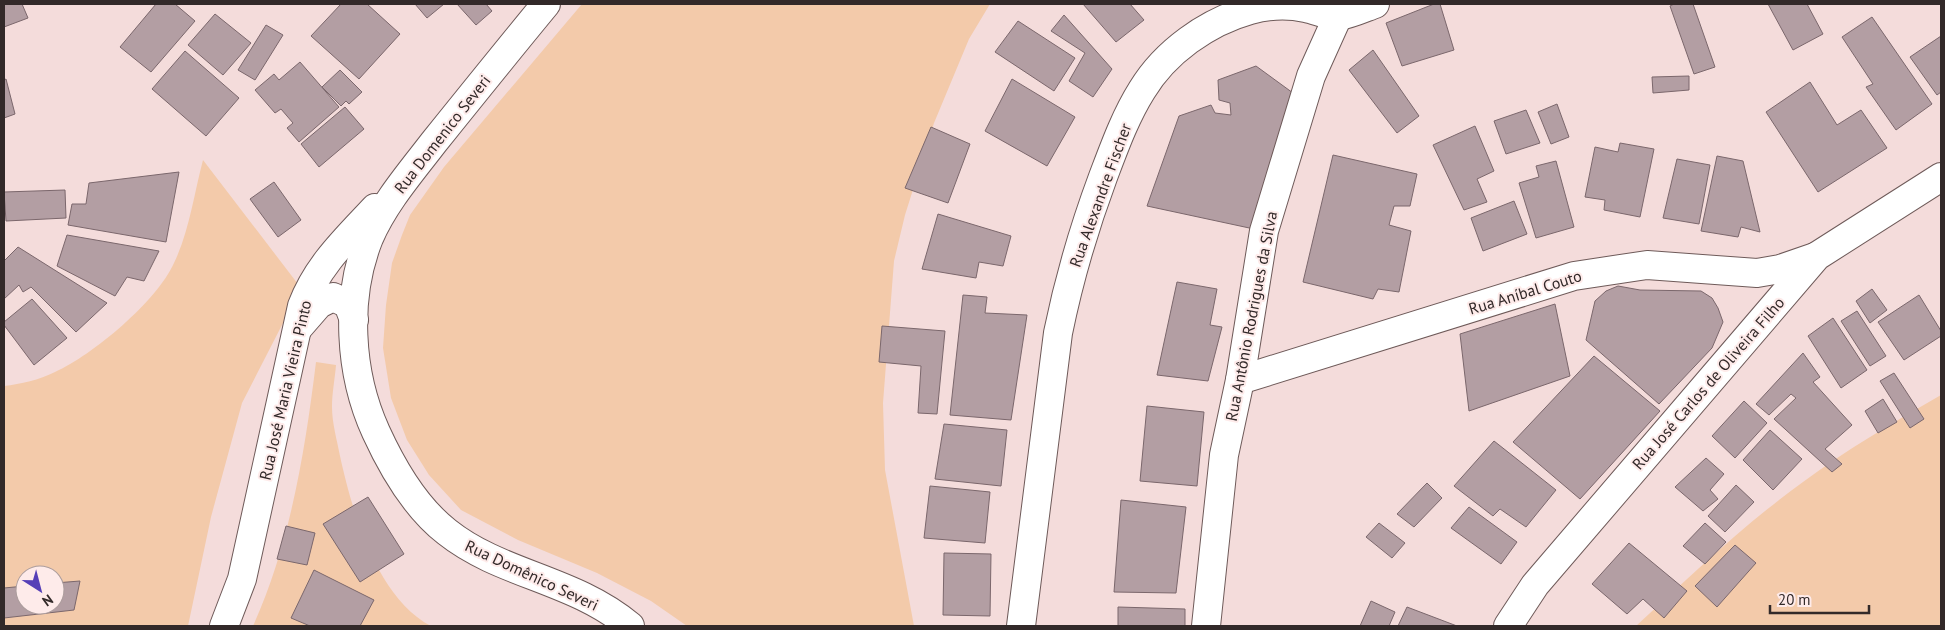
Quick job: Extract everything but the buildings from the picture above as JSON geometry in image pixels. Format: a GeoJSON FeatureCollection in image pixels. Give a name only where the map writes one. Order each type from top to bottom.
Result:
{"type":"FeatureCollection","features":[{"type":"Feature","properties":{"kind":"street","name":"Rua Domenico Severi"},"geometry":{"type":"LineString","coordinates":[[358,275],[370,238],[379,219],[420,160],[546,4]]}},
{"type":"Feature","properties":{"kind":"street"},"geometry":{"type":"LineString","coordinates":[[1338,16],[1375,4]]}},
{"type":"Feature","properties":{"kind":"street","name":"Rua Alexandre Fischer"},"geometry":{"type":"LineString","coordinates":[[1021,626],[1058,333],[1068,286],[1081,237],[1112,154],[1142,90],[1157,71],[1186,44],[1216,24],[1248,11],[1286,6],[1304,7],[1338,16]]}},
{"type":"Feature","properties":{"kind":"street","name":"Rua Antônio Rodrigues da Silva"},"geometry":{"type":"LineString","coordinates":[[1206,626],[1224,455],[1240,380],[1264,231],[1310,76],[1338,16]]}},
{"type":"Feature","properties":{"kind":"street","name":"Rua José Maria Vieira Pinto"},"geometry":{"type":"LineString","coordinates":[[224,626],[242,579],[306,296],[324,265],[420,160]]}},
{"type":"Feature","properties":{"kind":"street","name":"Rua José Carlos de Oliveira Filho"},"geometry":{"type":"LineString","coordinates":[[1508,626],[1535,585],[1817,256],[1941,177]]}},
{"type":"Feature","properties":{"kind":"street","name":"Rua Aníbal Couto"},"geometry":{"type":"LineString","coordinates":[[1240,380],[1574,276],[1647,265],[1757,273],[1780,269],[1817,256]]}},
{"type":"Feature","properties":{"kind":"street","name":"Rua Domênico Severi"},"geometry":{"type":"LineString","coordinates":[[358,275],[354,320],[358,375],[370,419],[397,471],[432,519],[468,547],[511,567],[564,586],[610,611],[630,626]]}},
{"type":"Feature","properties":{"kind":"street"},"geometry":{"type":"LineString","coordinates":[[297,330],[316,307],[333,297],[348,304],[354,320]]}},
{"type":"Feature","properties":{"kind":"shaded area"},"geometry":{"type":"Polygon","coordinates":[[[582,4],[990,4],[969,39],[934,123],[905,215],[894,261],[883,403],[885,470],[914,626],[687,626],[651,601],[597,573],[518,540],[461,510],[429,475],[407,440],[391,398],[383,348],[386,305],[392,263],[410,215],[444,167],[582,4]]]}},
{"type":"Feature","properties":{"kind":"shaded area"},"geometry":{"type":"Polygon","coordinates":[[[203,160],[301,288],[242,403],[211,517],[188,626],[4,626],[4,386],[23,383],[49,375],[70,364],[105,340],[139,310],[166,278],[179,251],[203,160]]]}},
{"type":"Feature","properties":{"kind":"shaded area"},"geometry":{"type":"Polygon","coordinates":[[[316,362],[336,365],[332,402],[334,425],[345,478],[360,527],[370,551],[396,595],[412,613],[431,626],[253,626],[277,563],[294,497],[307,430],[316,362]]]}},
{"type":"Feature","properties":{"kind":"shaded area"},"geometry":{"type":"Polygon","coordinates":[[[1941,395],[1941,626],[1636,626],[1759,516],[1819,470],[1941,395]]]}}]}
